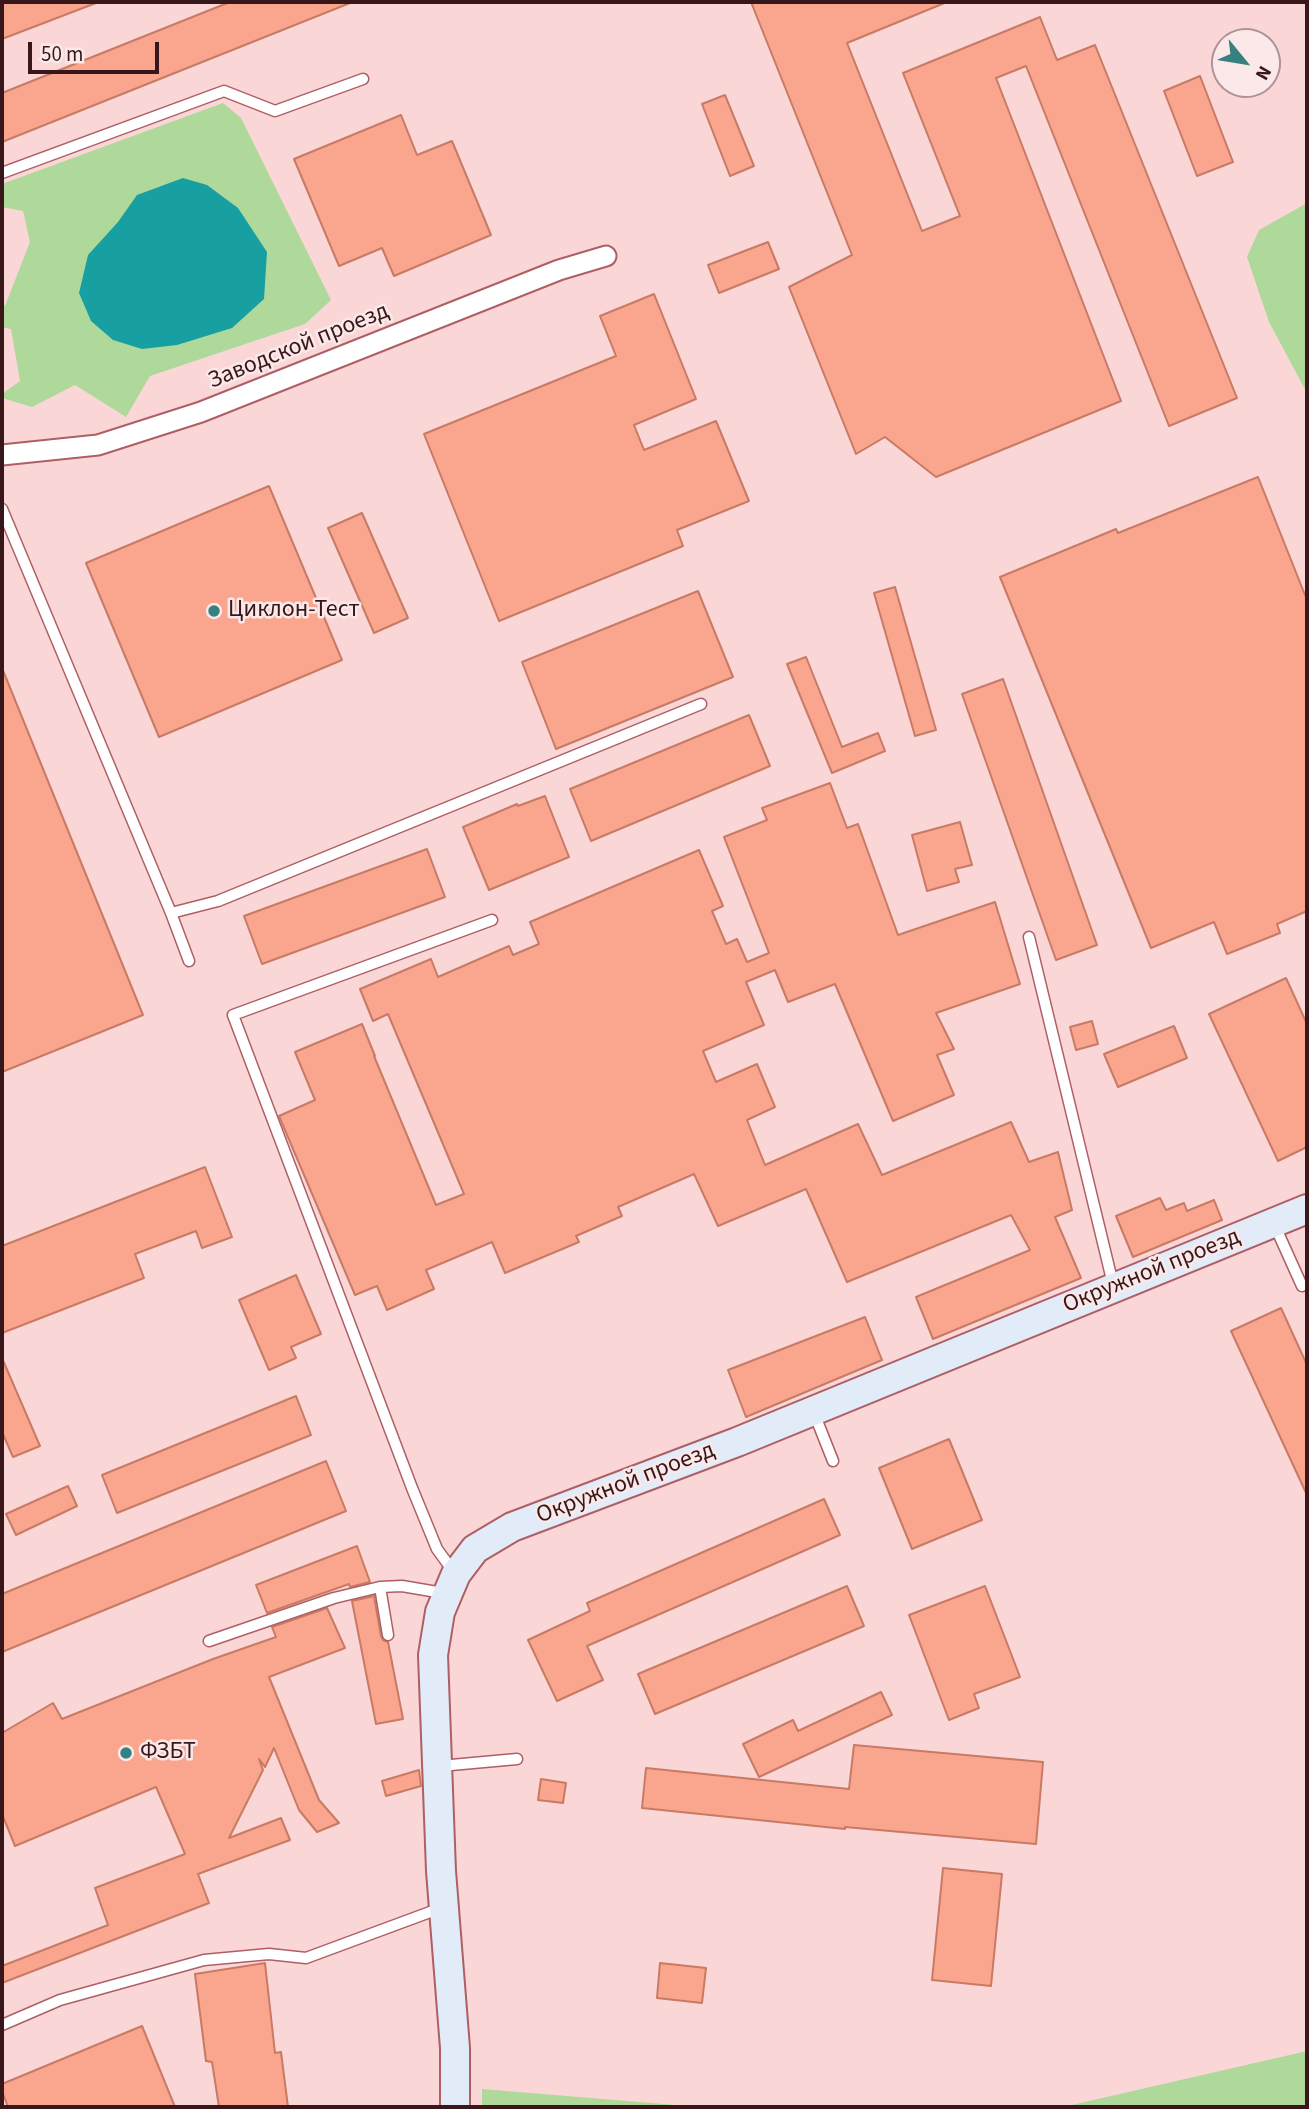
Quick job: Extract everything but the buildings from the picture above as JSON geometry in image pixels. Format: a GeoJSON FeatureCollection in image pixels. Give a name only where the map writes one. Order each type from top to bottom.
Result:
{"type":"FeatureCollection","features":[{"type":"Feature","properties":{"kind":"street","name":"Заводской проезд"},"geometry":{"type":"LineString","coordinates":[[2,455],[98,445],[201,412],[559,270],[606,256]]}},
{"type":"Feature","properties":{"kind":"street","name":"Окружной проезд"},"geometry":{"type":"LineString","coordinates":[[455,2107],[455,2048],[444,1906],[433,1655],[440,1612],[452,1584],[475,1549],[512,1527],[813,1411],[1307,1209]]}},
{"type":"Feature","properties":{"kind":"lane"},"geometry":{"type":"LineString","coordinates":[[2,173],[224,91],[275,111],[363,79]]}},
{"type":"Feature","properties":{"kind":"lane"},"geometry":{"type":"LineString","coordinates":[[2,509],[189,961]]}},
{"type":"Feature","properties":{"kind":"lane"},"geometry":{"type":"LineString","coordinates":[[170,913],[218,901],[701,704]]}},
{"type":"Feature","properties":{"kind":"lane"},"geometry":{"type":"LineString","coordinates":[[209,1641],[334,1598],[380,1587],[452,1584],[412,1488],[233,1015],[492,920]]}},
{"type":"Feature","properties":{"kind":"lane"},"geometry":{"type":"LineString","coordinates":[[1029,937],[1114,1288]]}},
{"type":"Feature","properties":{"kind":"lane"},"geometry":{"type":"LineString","coordinates":[[1274,1223],[1301,1286]]}},
{"type":"Feature","properties":{"kind":"lane"},"geometry":{"type":"LineString","coordinates":[[813,1411],[833,1461]]}},
{"type":"Feature","properties":{"kind":"lane"},"geometry":{"type":"LineString","coordinates":[[380,1587],[388,1635]]}},
{"type":"Feature","properties":{"kind":"lane"},"geometry":{"type":"LineString","coordinates":[[438,1766],[517,1759]]}},
{"type":"Feature","properties":{"kind":"lane"},"geometry":{"type":"LineString","coordinates":[[2,2025],[60,2000],[204,1960],[269,1954],[306,1958],[444,1906]]}},
{"type":"Feature","properties":{"kind":"green space"},"geometry":{"type":"Polygon","coordinates":[[[223,103],[241,118],[331,300],[305,324],[150,376],[126,417],[75,385],[32,407],[2,398],[2,394],[20,381],[11,329],[2,327],[2,302],[5,306],[30,242],[23,211],[2,207],[2,184],[223,103]]]}},
{"type":"Feature","properties":{"kind":"green space"},"geometry":{"type":"Polygon","coordinates":[[[1307,203],[1307,393],[1269,322],[1247,257],[1259,230],[1307,203]]]}},
{"type":"Feature","properties":{"kind":"green space"},"geometry":{"type":"Polygon","coordinates":[[[1307,2051],[1307,2107],[1063,2107],[1307,2051]]]}},
{"type":"Feature","properties":{"kind":"green space"},"geometry":{"type":"Polygon","coordinates":[[[482,2089],[700,2107],[482,2107],[482,2089]]]}},
{"type":"Feature","properties":{"kind":"water"},"geometry":{"type":"Polygon","coordinates":[[[183,178],[207,185],[238,208],[267,252],[264,299],[232,328],[177,345],[142,349],[113,340],[91,321],[79,293],[88,255],[118,222],[137,195],[183,178]]]}},
{"type":"Feature","properties":{"kind":"place","name":"Циклон-Тест"},"geometry":{"type":"Point","coordinates":[214,611]}},
{"type":"Feature","properties":{"kind":"place","name":"ФЗБТ"},"geometry":{"type":"Point","coordinates":[126,1753]}}]}
